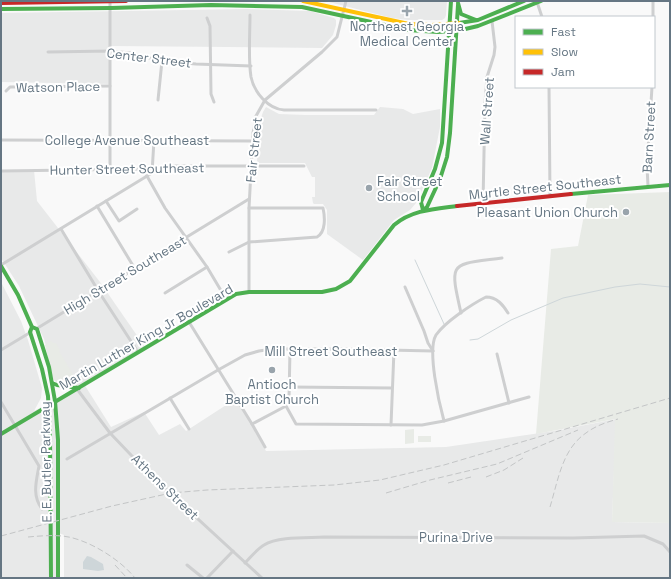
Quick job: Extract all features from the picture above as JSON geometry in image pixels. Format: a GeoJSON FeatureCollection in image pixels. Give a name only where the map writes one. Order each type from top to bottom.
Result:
{"type":"FeatureCollection","features":[{"type":"Feature","properties":{"kind":"main road"},"geometry":{"type":"LineString","coordinates":[[1,3],[126,1]]}},
{"type":"Feature","properties":{"kind":"main road"},"geometry":{"type":"LineString","coordinates":[[303,1],[409,24],[421,25],[466,23],[478,20],[524,1]]}},
{"type":"Feature","properties":{"kind":"main road"},"geometry":{"type":"LineString","coordinates":[[423,210],[422,202],[440,155],[443,138],[451,1]]}},
{"type":"Feature","properties":{"kind":"main road"},"geometry":{"type":"LineString","coordinates":[[458,2],[461,14],[478,20]]}},
{"type":"Feature","properties":{"kind":"main road"},"geometry":{"type":"LineString","coordinates":[[423,210],[427,206],[438,185],[447,157],[450,133],[458,2]]}},
{"type":"Feature","properties":{"kind":"main road"},"geometry":{"type":"LineString","coordinates":[[1,9],[111,8],[251,3],[302,7],[408,30],[449,32],[480,26],[539,2]]}},
{"type":"Feature","properties":{"kind":"main road","name":"Myrtle Street Southeast"},"geometry":{"type":"LineString","coordinates":[[423,210],[648,186],[670,185]]}},
{"type":"Feature","properties":{"kind":"main road","name":"Martin Luther King Jr Boulevard"},"geometry":{"type":"LineString","coordinates":[[1,434],[236,294],[249,292],[322,292],[340,287],[355,276],[397,222],[423,210]]}},
{"type":"Feature","properties":{"kind":"main road"},"geometry":{"type":"LineString","coordinates":[[1,266],[18,295],[32,327],[37,329]]}},
{"type":"Feature","properties":{"kind":"main road"},"geometry":{"type":"LineString","coordinates":[[30,332],[32,327]]}},
{"type":"Feature","properties":{"kind":"main road","name":"E. E. Butler Parkway"},"geometry":{"type":"LineString","coordinates":[[37,329],[52,383],[55,401],[58,440],[58,578]]}},
{"type":"Feature","properties":{"kind":"main road","name":"E. E. Butler Parkway"},"geometry":{"type":"LineString","coordinates":[[30,332],[42,369],[48,396],[50,433],[51,578]]}},
{"type":"Feature","properties":{"kind":"main road"},"geometry":{"type":"LineString","coordinates":[[52,383],[78,388]]}},
{"type":"Feature","properties":{"kind":"street"},"geometry":{"type":"LineString","coordinates":[[110,1],[110,170]]}},
{"type":"Feature","properties":{"kind":"street"},"geometry":{"type":"LineString","coordinates":[[346,1],[337,37],[265,100],[276,109],[284,110],[376,110]]}},
{"type":"Feature","properties":{"kind":"street"},"geometry":{"type":"LineString","coordinates":[[652,1],[653,16]]}},
{"type":"Feature","properties":{"kind":"street"},"geometry":{"type":"LineString","coordinates":[[539,2],[542,16]]}},
{"type":"Feature","properties":{"kind":"street","name":"Fair Street"},"geometry":{"type":"LineString","coordinates":[[249,292],[249,199],[253,141],[256,116],[265,100],[254,86],[251,77],[250,15]]}},
{"type":"Feature","properties":{"kind":"street"},"geometry":{"type":"LineString","coordinates":[[206,18],[210,26],[210,94],[214,102]]}},
{"type":"Feature","properties":{"kind":"street","name":"Wall Street"},"geometry":{"type":"LineString","coordinates":[[483,203],[485,103],[488,78],[494,55],[492,20]]}},
{"type":"Feature","properties":{"kind":"street","name":"Center Street"},"geometry":{"type":"LineString","coordinates":[[48,52],[110,51],[130,53],[162,61],[251,66]]}},
{"type":"Feature","properties":{"kind":"street"},"geometry":{"type":"LineString","coordinates":[[158,100],[162,61]]}},
{"type":"Feature","properties":{"kind":"street","name":"Watson Place"},"geometry":{"type":"LineString","coordinates":[[6,90],[10,87],[110,86]]}},
{"type":"Feature","properties":{"kind":"street"},"geometry":{"type":"LineString","coordinates":[[549,88],[550,196]]}},
{"type":"Feature","properties":{"kind":"street","name":"Barn Street"},"geometry":{"type":"LineString","coordinates":[[648,186],[652,88]]}},
{"type":"Feature","properties":{"kind":"street","name":"College Avenue Southeast"},"geometry":{"type":"LineString","coordinates":[[1,140],[253,141]]}},
{"type":"Feature","properties":{"kind":"street"},"geometry":{"type":"LineString","coordinates":[[1,266],[152,172],[154,140]]}},
{"type":"Feature","properties":{"kind":"street","name":"Hunter Street Southeast"},"geometry":{"type":"LineString","coordinates":[[1,171],[153,169],[171,166],[304,166]]}},
{"type":"Feature","properties":{"kind":"street"},"geometry":{"type":"LineString","coordinates":[[143,169],[166,208],[207,267],[226,299]]}},
{"type":"Feature","properties":{"kind":"street","name":"High Street Southeast"},"geometry":{"type":"LineString","coordinates":[[1,350],[99,292],[249,199]]}},
{"type":"Feature","properties":{"kind":"street"},"geometry":{"type":"LineString","coordinates":[[106,201],[119,221],[137,209]]}},
{"type":"Feature","properties":{"kind":"street"},"geometry":{"type":"LineString","coordinates":[[98,206],[135,269]]}},
{"type":"Feature","properties":{"kind":"street"},"geometry":{"type":"LineString","coordinates":[[229,252],[249,242],[317,237],[321,235],[323,231],[323,208],[249,208]]}},
{"type":"Feature","properties":{"kind":"street"},"geometry":{"type":"LineString","coordinates":[[62,229],[99,292],[138,352]]}},
{"type":"Feature","properties":{"kind":"street"},"geometry":{"type":"LineString","coordinates":[[461,313],[454,284],[456,268],[464,264],[502,258]]}},
{"type":"Feature","properties":{"kind":"street"},"geometry":{"type":"LineString","coordinates":[[165,293],[207,267]]}},
{"type":"Feature","properties":{"kind":"street"},"geometry":{"type":"LineString","coordinates":[[405,287],[428,343],[433,351]]}},
{"type":"Feature","properties":{"kind":"street"},"geometry":{"type":"LineString","coordinates":[[444,420],[436,386],[433,351],[436,335],[450,320],[483,299],[489,297],[502,304],[508,313]]}},
{"type":"Feature","properties":{"kind":"street"},"geometry":{"type":"LineString","coordinates":[[189,322],[265,447]]}},
{"type":"Feature","properties":{"kind":"street"},"geometry":{"type":"LineString","coordinates":[[252,424],[286,406],[289,400],[290,349]]}},
{"type":"Feature","properties":{"kind":"street","name":"Mill Street Southeast"},"geometry":{"type":"LineString","coordinates":[[67,459],[245,355],[259,351],[290,349],[433,351]]}},
{"type":"Feature","properties":{"kind":"street"},"geometry":{"type":"LineString","coordinates":[[391,425],[394,350]]}},
{"type":"Feature","properties":{"kind":"street"},"geometry":{"type":"LineString","coordinates":[[497,354],[509,403]]}},
{"type":"Feature","properties":{"kind":"street"},"geometry":{"type":"LineString","coordinates":[[289,387],[392,388]]}},
{"type":"Feature","properties":{"kind":"street","name":"Athens Street"},"geometry":{"type":"LineString","coordinates":[[78,388],[110,433],[173,496],[262,578]]}},
{"type":"Feature","properties":{"kind":"street"},"geometry":{"type":"LineString","coordinates":[[286,406],[296,424],[422,425],[529,397]]}},
{"type":"Feature","properties":{"kind":"street"},"geometry":{"type":"LineString","coordinates":[[170,398],[189,429]]}},
{"type":"Feature","properties":{"kind":"street"},"geometry":{"type":"LineString","coordinates":[[1,402],[39,466],[35,486],[37,503],[42,509]]}},
{"type":"Feature","properties":{"kind":"street","name":"Purina Drive"},"geometry":{"type":"LineString","coordinates":[[246,563],[264,545],[271,541],[324,537],[573,538],[644,536],[663,544],[670,552]]}},
{"type":"Feature","properties":{"kind":"street"},"geometry":{"type":"LineString","coordinates":[[207,578],[233,551]]}},
{"type":"Feature","properties":{"kind":"street"},"geometry":{"type":"LineString","coordinates":[[187,565],[203,578]]}},
{"type":"Feature","properties":{"kind":"shaded area","name":"Northeast Georgia Medical Center"},"geometry":{"type":"Polygon","coordinates":[[[325,1],[447,1],[446,15],[442,20],[408,20],[392,18],[325,1]]]}},
{"type":"Feature","properties":{"kind":"shaded area"},"geometry":{"type":"Polygon","coordinates":[[[246,9],[310,11],[334,18],[336,20],[336,25],[333,35],[322,48],[111,46],[111,84],[1,82],[1,13],[246,9]]]}},
{"type":"Feature","properties":{"kind":"shaded area","name":"Fair Street School"},"geometry":{"type":"Polygon","coordinates":[[[266,107],[279,114],[305,115],[374,115],[380,107],[403,109],[413,114],[440,109],[440,127],[432,168],[416,203],[410,210],[394,220],[363,260],[327,234],[327,210],[323,204],[313,203],[312,197],[315,197],[315,177],[312,177],[305,163],[257,162],[259,124],[266,107]]]}},
{"type":"Feature","properties":{"kind":"shaded area"},"geometry":{"type":"Polygon","coordinates":[[[1,170],[34,170],[37,201],[100,282],[145,347],[84,384],[111,427],[144,412],[159,435],[180,424],[186,431],[237,398],[266,451],[446,447],[560,430],[616,419],[612,522],[670,523],[670,578],[64,578],[64,535],[56,532],[56,578],[1,578],[1,282],[21,321],[42,388],[41,398],[34,411],[78,388],[56,382],[44,339],[19,286],[1,258],[1,170]]]}},
{"type":"Feature","properties":{"kind":"shaded area"},"geometry":{"type":"Polygon","coordinates":[[[670,192],[670,523],[612,522],[615,419],[536,434],[551,249],[578,246],[588,195],[670,192]]]}},
{"type":"Feature","properties":{"kind":"shaded area"},"geometry":{"type":"Polygon","coordinates":[[[51,341],[56,343],[78,385],[61,384],[53,379],[45,345],[51,341]]]}},
{"type":"Feature","properties":{"kind":"shaded area"},"geometry":{"type":"Polygon","coordinates":[[[414,429],[414,443],[405,444],[405,430],[414,429]]]}},
{"type":"Feature","properties":{"kind":"shaded area"},"geometry":{"type":"Polygon","coordinates":[[[418,436],[431,436],[431,442],[418,442],[418,436]]]}},
{"type":"Feature","properties":{"kind":"shaded area"},"geometry":{"type":"Polygon","coordinates":[[[87,556],[103,564],[104,570],[98,571],[83,569],[83,562],[87,556]]]}},
{"type":"Feature","properties":{"kind":"waterway"},"geometry":{"type":"LineString","coordinates":[[415,260],[444,324]]}},
{"type":"Feature","properties":{"kind":"waterway"},"geometry":{"type":"LineString","coordinates":[[470,340],[478,339],[511,320],[563,298],[615,287],[640,284],[670,287]]}},
{"type":"Feature","properties":{"kind":"railway"},"geometry":{"type":"LineString","coordinates":[[1,536],[112,506],[171,493],[207,490],[334,485],[380,480],[444,465],[670,398]]}},
{"type":"Feature","properties":{"kind":"railway"},"geometry":{"type":"LineString","coordinates":[[550,507],[562,466],[571,448],[578,440],[601,424],[618,419]]}},
{"type":"Feature","properties":{"kind":"railway"},"geometry":{"type":"LineString","coordinates":[[386,493],[430,480],[497,464],[578,430]]}},
{"type":"Feature","properties":{"kind":"railway"},"geometry":{"type":"LineString","coordinates":[[486,477],[504,470],[523,458]]}},
{"type":"Feature","properties":{"kind":"railway"},"geometry":{"type":"LineString","coordinates":[[448,483],[471,477]]}},
{"type":"Feature","properties":{"kind":"railway"},"geometry":{"type":"LineString","coordinates":[[28,537],[62,536],[92,545],[112,557],[135,578]]}},
{"type":"Feature","properties":{"kind":"railway"},"geometry":{"type":"LineString","coordinates":[[115,565],[127,578]]}},
{"type":"Feature","properties":{"kind":"traffic: fast"},"geometry":{"type":"LineString","coordinates":[[423,210],[421,202],[435,169],[442,143],[451,1]]}},
{"type":"Feature","properties":{"kind":"traffic: fast"},"geometry":{"type":"LineString","coordinates":[[459,23],[478,20],[524,1]]}},
{"type":"Feature","properties":{"kind":"traffic: fast"},"geometry":{"type":"LineString","coordinates":[[1,9],[211,5],[302,7],[408,30],[438,32],[461,30],[478,26],[541,1]]}},
{"type":"Feature","properties":{"kind":"traffic: fast"},"geometry":{"type":"LineString","coordinates":[[458,3],[461,14],[476,20]]}},
{"type":"Feature","properties":{"kind":"traffic: fast"},"geometry":{"type":"LineString","coordinates":[[423,210],[427,207],[440,179],[447,157],[450,133],[458,5]]}},
{"type":"Feature","properties":{"kind":"traffic: fast"},"geometry":{"type":"LineString","coordinates":[[571,194],[670,185]]}},
{"type":"Feature","properties":{"kind":"traffic: fast"},"geometry":{"type":"LineString","coordinates":[[1,434],[236,294],[249,292],[322,292],[336,289],[350,281],[394,225],[401,220],[416,213],[457,206]]}},
{"type":"Feature","properties":{"kind":"traffic: fast"},"geometry":{"type":"LineString","coordinates":[[1,266],[18,295],[32,327],[37,329],[49,367],[55,401],[58,440],[58,578]]}},
{"type":"Feature","properties":{"kind":"traffic: fast"},"geometry":{"type":"LineString","coordinates":[[32,327],[30,332],[42,369],[48,396],[50,433],[51,578]]}},
{"type":"Feature","properties":{"kind":"traffic: fast"},"geometry":{"type":"LineString","coordinates":[[52,383],[79,388]]}},
{"type":"Feature","properties":{"kind":"traffic: slow"},"geometry":{"type":"LineString","coordinates":[[303,1],[409,24],[432,25],[459,23]]}},
{"type":"Feature","properties":{"kind":"traffic: jam"},"geometry":{"type":"LineString","coordinates":[[1,3],[126,1]]}},
{"type":"Feature","properties":{"kind":"traffic: jam"},"geometry":{"type":"LineString","coordinates":[[457,206],[571,194]]}},
{"type":"Feature","properties":{"kind":"place","name":"Northeast Georgia Medical Center"},"geometry":{"type":"Point","coordinates":[407,11]}},
{"type":"Feature","properties":{"kind":"place","name":"Fair Street School"},"geometry":{"type":"Point","coordinates":[369,188]}},
{"type":"Feature","properties":{"kind":"place","name":"Pleasant Union Church"},"geometry":{"type":"Point","coordinates":[626,212]}},
{"type":"Feature","properties":{"kind":"place","name":"Antioch Baptist Church"},"geometry":{"type":"Point","coordinates":[272,370]}}]}
